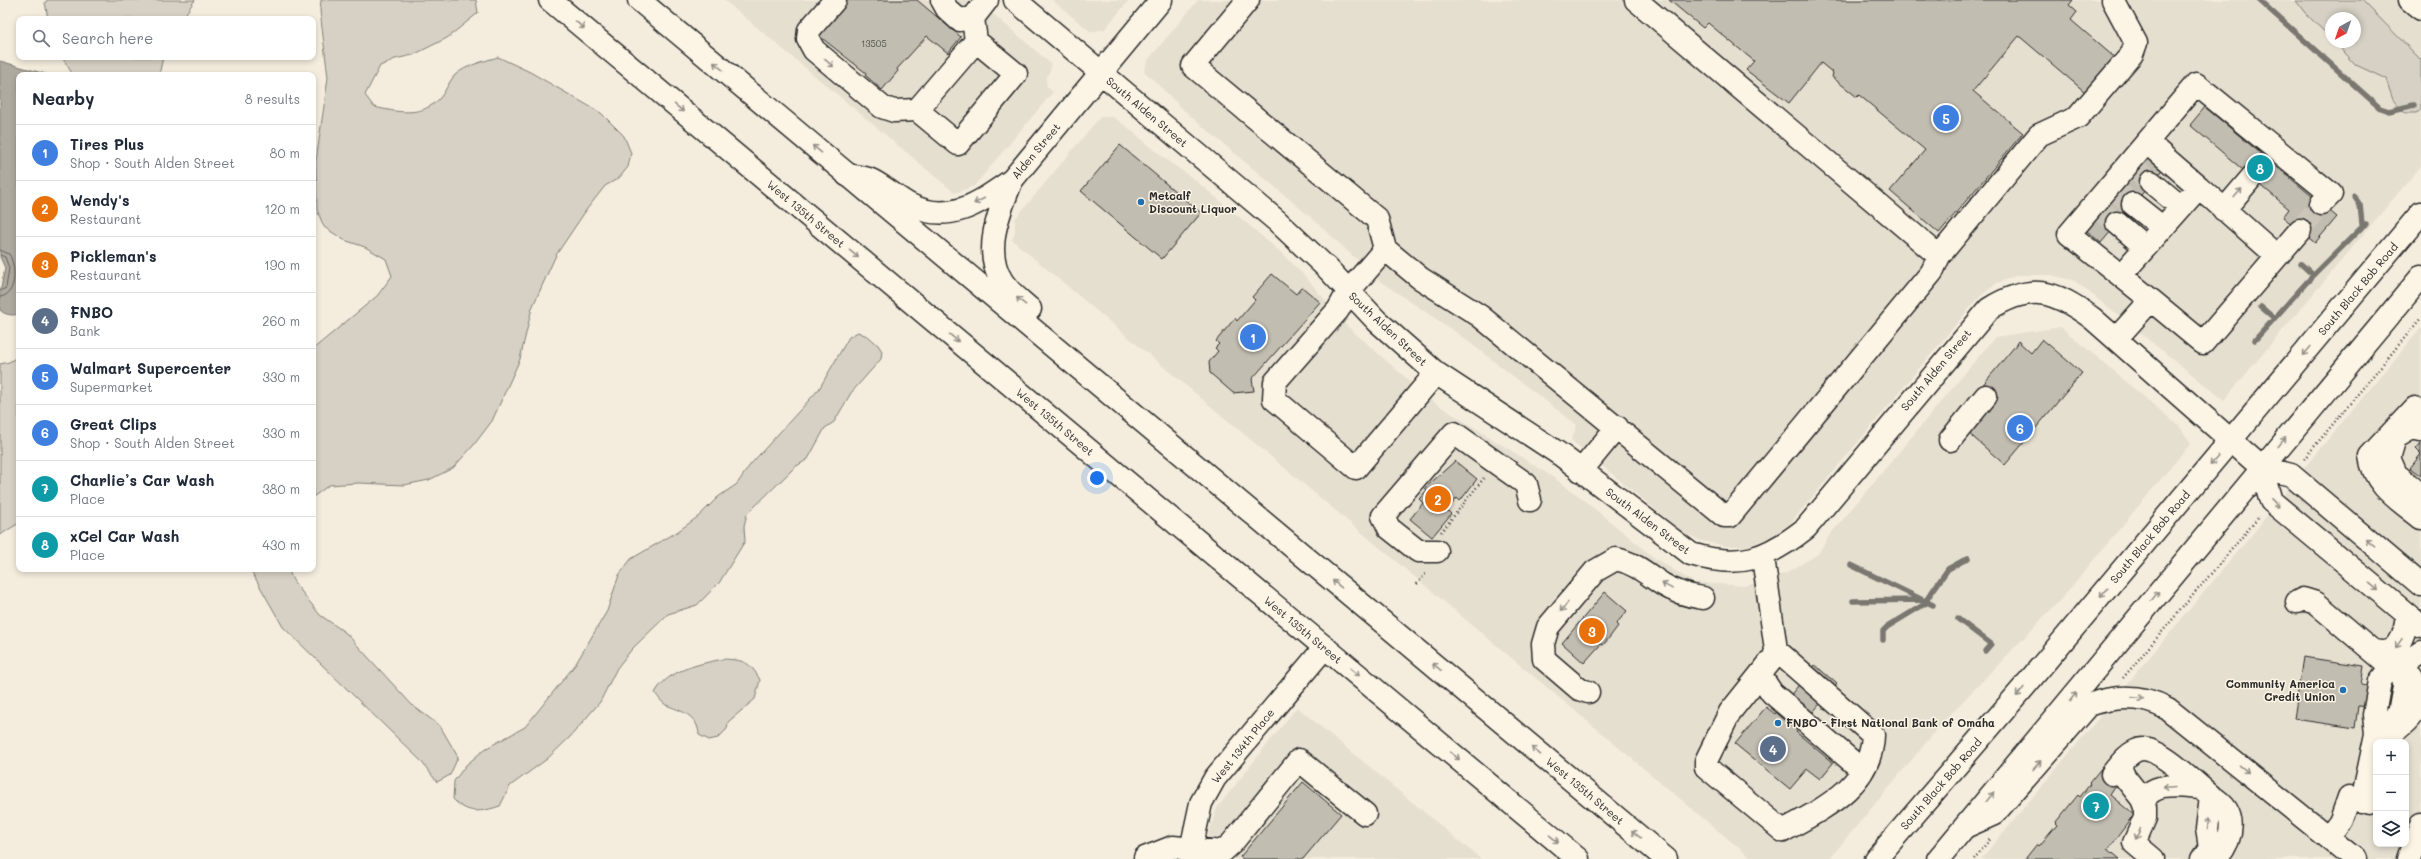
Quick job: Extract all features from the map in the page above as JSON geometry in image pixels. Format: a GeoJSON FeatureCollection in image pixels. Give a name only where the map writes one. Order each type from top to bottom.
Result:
{"type":"FeatureCollection","features":[{"type":"Feature","properties":{"kind":"main road","name":"West 135th Street"},"geometry":{"type":"LineString","coordinates":[[550,0],[1578,859]]}},
{"type":"Feature","properties":{"kind":"main road","name":"West 135th Street"},"geometry":{"type":"LineString","coordinates":[[639,0],[1666,859]]}},
{"type":"Feature","properties":{"kind":"main road"},"geometry":{"type":"LineString","coordinates":[[821,0],[809,15],[804,26],[808,39],[814,50],[882,107],[894,111],[917,110],[958,144],[1016,74],[976,41],[973,18]]}},
{"type":"Feature","properties":{"kind":"main road"},"geometry":{"type":"LineString","coordinates":[[808,39],[809,30],[834,0]]}},
{"type":"Feature","properties":{"kind":"main road"},"geometry":{"type":"LineString","coordinates":[[942,0],[947,9],[959,20],[973,18],[987,0]]}},
{"type":"Feature","properties":{"kind":"main road","name":"South Alden Street"},"geometry":{"type":"LineString","coordinates":[[1015,0],[1277,221],[1328,269],[1348,292],[1436,373],[1581,471],[1691,554],[1711,560],[1763,557],[1784,546],[1806,528],[1977,321],[1990,309],[2005,299],[2022,292],[2046,293],[2071,302],[2116,339],[2261,468]]}},
{"type":"Feature","properties":{"kind":"main road","name":"Alden Street"},"geometry":{"type":"LineString","coordinates":[[847,174],[870,180],[911,206],[937,213],[959,212],[986,198],[1012,180],[1161,0]]}},
{"type":"Feature","properties":{"kind":"main road"},"geometry":{"type":"LineString","coordinates":[[1248,0],[1193,66],[1377,219],[1385,249],[1420,278],[1480,316],[1724,516],[1730,516],[1932,272],[1939,256],[2039,135],[2078,117],[2132,54],[2136,43],[2113,0]]}},
{"type":"Feature","properties":{"kind":"main road"},"geometry":{"type":"LineString","coordinates":[[1636,0],[1939,256]]}},
{"type":"Feature","properties":{"kind":"main road"},"geometry":{"type":"LineString","coordinates":[[2410,0],[2421,10]]}},
{"type":"Feature","properties":{"kind":"main road"},"geometry":{"type":"LineString","coordinates":[[917,110],[976,41]]}},
{"type":"Feature","properties":{"kind":"main road"},"geometry":{"type":"LineString","coordinates":[[2300,230],[2203,343],[2069,234],[2105,213],[2139,172],[2147,142],[2196,84],[2272,153],[2326,199]]}},
{"type":"Feature","properties":{"kind":"main road"},"geometry":{"type":"LineString","coordinates":[[2147,142],[2277,256]]}},
{"type":"Feature","properties":{"kind":"main road"},"geometry":{"type":"LineString","coordinates":[[2139,172],[2181,207]]}},
{"type":"Feature","properties":{"kind":"main road"},"geometry":{"type":"LineString","coordinates":[[2224,210],[2252,177]]}},
{"type":"Feature","properties":{"kind":"main road"},"geometry":{"type":"LineString","coordinates":[[1012,180],[1000,209],[993,242],[992,256],[1001,280],[1011,293],[1253,496],[1252,512]]}},
{"type":"Feature","properties":{"kind":"main road"},"geometry":{"type":"LineString","coordinates":[[2121,275],[2199,187]]}},
{"type":"Feature","properties":{"kind":"main road"},"geometry":{"type":"LineString","coordinates":[[2121,194],[2162,227]]}},
{"type":"Feature","properties":{"kind":"main road"},"geometry":{"type":"LineString","coordinates":[[2105,213],[2145,247]]}},
{"type":"Feature","properties":{"kind":"main road","name":"South Black Bob Road"},"geometry":{"type":"LineString","coordinates":[[1876,859],[2230,442],[2421,213]]}},
{"type":"Feature","properties":{"kind":"main road"},"geometry":{"type":"LineString","coordinates":[[1385,249],[1348,292],[1338,310],[1275,382],[1274,399],[1356,468],[1436,373]]}},
{"type":"Feature","properties":{"kind":"main road"},"geometry":{"type":"LineString","coordinates":[[1938,859],[1967,826],[2261,468],[2421,277]]}},
{"type":"Feature","properties":{"kind":"main road"},"geometry":{"type":"LineString","coordinates":[[2116,339],[2151,300]]}},
{"type":"Feature","properties":{"kind":"main road"},"geometry":{"type":"LineString","coordinates":[[1950,440],[1986,396]]}},
{"type":"Feature","properties":{"kind":"main road"},"geometry":{"type":"LineString","coordinates":[[2421,413],[2414,408],[2370,456],[2372,468],[2379,483],[2421,518]]}},
{"type":"Feature","properties":{"kind":"main road"},"geometry":{"type":"LineString","coordinates":[[1581,471],[1617,428]]}},
{"type":"Feature","properties":{"kind":"main road"},"geometry":{"type":"LineString","coordinates":[[2421,430],[2412,428],[2395,438],[2389,458],[2396,474],[2421,495]]}},
{"type":"Feature","properties":{"kind":"main road"},"geometry":{"type":"LineString","coordinates":[[1440,546],[1425,548],[1400,529],[1396,518],[1397,513],[1450,451],[1457,450],[1464,452],[1536,505]]}},
{"type":"Feature","properties":{"kind":"main road"},"geometry":{"type":"LineString","coordinates":[[2261,468],[2292,475],[2421,585]]}},
{"type":"Feature","properties":{"kind":"main road"},"geometry":{"type":"LineString","coordinates":[[2261,468],[2271,501],[2414,620],[2395,649],[2388,652],[2393,664]]}},
{"type":"Feature","properties":{"kind":"main road"},"geometry":{"type":"LineString","coordinates":[[1763,557],[1768,664],[1772,693],[1867,761]]}},
{"type":"Feature","properties":{"kind":"main road"},"geometry":{"type":"LineString","coordinates":[[1588,692],[1579,689],[1544,659],[1543,644],[1548,627],[1595,571],[1616,559],[1629,562],[1670,588],[1687,595],[1703,598]]}},
{"type":"Feature","properties":{"kind":"main road"},"geometry":{"type":"LineString","coordinates":[[2297,602],[2303,599],[2316,603],[2393,664],[2420,691],[2418,708],[2412,718],[2378,739],[2363,724],[2367,682],[2376,670],[2393,664],[2411,659],[2421,652]]}},
{"type":"Feature","properties":{"kind":"main road","name":"West 134th Place"},"geometry":{"type":"LineString","coordinates":[[1190,854],[1201,803],[1215,778],[1325,647]]}},
{"type":"Feature","properties":{"kind":"main road"},"geometry":{"type":"LineString","coordinates":[[1768,664],[1873,735],[1867,761],[1844,794],[1829,805],[1783,831],[1706,767],[1706,761],[1722,723],[1768,664]]}},
{"type":"Feature","properties":{"kind":"main road"},"geometry":{"type":"LineString","coordinates":[[1967,826],[1994,814],[2089,705],[2107,698],[2139,698],[2153,701],[2168,709],[2354,859]]}},
{"type":"Feature","properties":{"kind":"main road"},"geometry":{"type":"LineString","coordinates":[[2153,859],[2134,843],[2145,818],[2143,802],[2117,768],[2133,753],[2142,749],[2156,752],[2217,799],[2228,814],[2231,829],[2225,848],[2216,859]]}},
{"type":"Feature","properties":{"kind":"main road"},"geometry":{"type":"LineString","coordinates":[[1155,856],[1173,847],[1190,854],[1222,852],[1232,843],[1299,760],[1365,814]]}},
{"type":"Feature","properties":{"kind":"main road"},"geometry":{"type":"LineString","coordinates":[[2328,837],[2342,820],[2349,797],[2369,803],[2373,775]]}},
{"type":"Feature","properties":{"kind":"main road"},"geometry":{"type":"LineString","coordinates":[[2143,802],[2146,796],[2154,790],[2168,786],[2206,792]]}},
{"type":"Feature","properties":{"kind":"main road"},"geometry":{"type":"LineString","coordinates":[[2202,859],[2210,847],[2206,792]]}},
{"type":"Feature","properties":{"kind":"main road"},"geometry":{"type":"LineString","coordinates":[[2409,814],[2421,817]]}},
{"type":"Feature","properties":{"kind":"main road"},"geometry":{"type":"LineString","coordinates":[[2409,859],[2421,824]]}},
{"type":"Feature","properties":{"kind":"path"},"geometry":{"type":"LineString","coordinates":[[2301,462],[2421,318]]}},
{"type":"Feature","properties":{"kind":"path"},"geometry":{"type":"LineString","coordinates":[[1440,546],[1487,474]]}},
{"type":"Feature","properties":{"kind":"path"},"geometry":{"type":"LineString","coordinates":[[2123,679],[2258,518]]}},
{"type":"Feature","properties":{"kind":"shaded area"},"geometry":{"type":"Polygon","coordinates":[[[48,0],[195,0],[184,16],[47,16],[45,2],[48,0]]]}},
{"type":"Feature","properties":{"kind":"shaded area"},"geometry":{"type":"Polygon","coordinates":[[[321,0],[476,0],[478,13],[447,38],[413,55],[395,59],[380,66],[365,95],[374,107],[400,112],[425,109],[440,98],[453,77],[459,72],[476,64],[498,57],[530,72],[601,113],[624,136],[631,153],[628,167],[619,178],[605,186],[587,209],[556,255],[532,308],[520,359],[492,421],[473,446],[453,468],[429,480],[404,485],[359,483],[329,485],[316,495],[316,347],[377,296],[392,276],[386,259],[365,247],[344,240],[324,227],[317,210],[316,161],[328,78],[320,11],[321,0]]]}},
{"type":"Feature","properties":{"kind":"shaded area"},"geometry":{"type":"Polygon","coordinates":[[[724,0],[977,0],[1050,63],[1051,68],[1046,79],[1047,87],[1053,92],[974,186],[955,193],[724,0]]]}},
{"type":"Feature","properties":{"kind":"shaded area"},"geometry":{"type":"Polygon","coordinates":[[[1052,0],[1129,0],[1105,29],[1091,32],[1052,0]]]}},
{"type":"Feature","properties":{"kind":"shaded area"},"geometry":{"type":"Polygon","coordinates":[[[1198,0],[2421,0],[2421,166],[2224,400],[2075,281],[2052,275],[2018,275],[1997,283],[1977,299],[1790,524],[1769,538],[1747,546],[1726,546],[1701,541],[1681,531],[1571,440],[1577,425],[1457,333],[1381,282],[1313,219],[1190,116],[1144,71],[1148,60],[1198,0]]]}},
{"type":"Feature","properties":{"kind":"shaded area"},"geometry":{"type":"Polygon","coordinates":[[[2295,0],[2362,0],[2421,60],[2421,110],[2416,113],[2405,113],[2393,100],[2386,79],[2356,65],[2340,48],[2361,48],[2361,12],[2325,12],[2325,32],[2306,14],[2295,0]]]}},
{"type":"Feature","properties":{"kind":"shaded area"},"geometry":{"type":"Polygon","coordinates":[[[64,60],[162,60],[160,72],[71,72],[64,60]]]}},
{"type":"Feature","properties":{"kind":"shaded area"},"geometry":{"type":"Polygon","coordinates":[[[1100,117],[1113,117],[1126,126],[1169,162],[1194,179],[1276,248],[1304,275],[1346,325],[1432,401],[1545,472],[1579,496],[1656,559],[1693,582],[1744,586],[1787,573],[1818,554],[1829,536],[1995,337],[2061,327],[2180,427],[2191,443],[2062,598],[1945,720],[1829,859],[1752,859],[1012,240],[1015,232],[1015,219],[1100,117]]]}},
{"type":"Feature","properties":{"kind":"shaded area"},"geometry":{"type":"Polygon","coordinates":[[[2421,328],[2421,859],[1981,859],[2255,531],[2309,462],[2421,328]]]}},
{"type":"Feature","properties":{"kind":"shaded area"},"geometry":{"type":"Polygon","coordinates":[[[858,332],[869,337],[878,345],[882,351],[881,359],[851,393],[834,422],[825,428],[808,459],[795,467],[747,514],[744,526],[745,541],[719,583],[697,605],[668,614],[632,649],[617,668],[600,702],[570,737],[547,759],[510,786],[500,806],[487,810],[475,811],[464,808],[453,799],[454,781],[466,765],[485,749],[525,727],[575,665],[607,611],[619,575],[631,559],[677,532],[699,516],[718,497],[737,484],[750,465],[819,389],[849,337],[858,332]]]}},
{"type":"Feature","properties":{"kind":"shaded area"},"geometry":{"type":"Polygon","coordinates":[[[16,358],[16,525],[0,535],[0,364],[9,362],[16,358]]]}},
{"type":"Feature","properties":{"kind":"shaded area"},"geometry":{"type":"Polygon","coordinates":[[[252,572],[289,572],[294,582],[320,615],[346,633],[412,705],[440,726],[458,757],[450,775],[437,782],[421,761],[283,627],[252,572]]]}},
{"type":"Feature","properties":{"kind":"shaded area"},"geometry":{"type":"Polygon","coordinates":[[[723,659],[741,661],[749,665],[760,680],[755,699],[728,722],[727,729],[718,738],[709,740],[699,735],[696,723],[692,718],[665,704],[655,693],[660,685],[675,673],[704,663],[723,659]]]}},
{"type":"Feature","properties":{"kind":"shaded area"},"geometry":{"type":"Polygon","coordinates":[[[1297,707],[1481,859],[1206,859],[1208,834],[1217,808],[1297,707]]]}},
{"type":"Feature","properties":{"kind":"water"},"geometry":{"type":"Polygon","coordinates":[[[0,61],[38,72],[16,72],[16,315],[9,315],[0,310],[0,293],[5,268],[0,257],[0,61]]]}},
{"type":"Feature","properties":{"kind":"building"},"geometry":{"type":"Polygon","coordinates":[[[847,0],[917,0],[961,37],[948,53],[927,36],[897,69],[898,71],[882,90],[865,75],[866,73],[818,35],[847,0]]]}},
{"type":"Feature","properties":{"kind":"building"},"geometry":{"type":"Polygon","coordinates":[[[1669,0],[2073,0],[2069,5],[2077,12],[2071,20],[2114,57],[2110,63],[2113,65],[2085,92],[2019,36],[1973,91],[2023,133],[1939,233],[1890,191],[1925,150],[1859,95],[1857,97],[1832,77],[1833,73],[1821,63],[1789,103],[1746,70],[1754,61],[1708,23],[1703,28],[1669,0]]]}},
{"type":"Feature","properties":{"kind":"building"},"geometry":{"type":"Polygon","coordinates":[[[2205,107],[2337,217],[2315,243],[2283,217],[2289,209],[2190,125],[2205,107]]]}},
{"type":"Feature","properties":{"kind":"building","name":"Metcalf Discount Liquor"},"geometry":{"type":"Polygon","coordinates":[[[1120,145],[1201,213],[1162,259],[1081,191],[1120,145]]]}},
{"type":"Feature","properties":{"kind":"building"},"geometry":{"type":"Polygon","coordinates":[[[2152,153],[2166,165],[2101,243],[2087,231],[2152,153]]]}},
{"type":"Feature","properties":{"kind":"building"},"geometry":{"type":"Polygon","coordinates":[[[1272,274],[1296,294],[1302,287],[1320,302],[1252,379],[1254,391],[1233,393],[1210,373],[1209,362],[1218,351],[1215,348],[1219,344],[1216,341],[1235,318],[1237,321],[1255,300],[1252,297],[1272,274]]]}},
{"type":"Feature","properties":{"kind":"building"},"geometry":{"type":"Polygon","coordinates":[[[2042,339],[2082,373],[2005,465],[1966,431],[1981,387],[2018,341],[2031,353],[2042,339]]]}},
{"type":"Feature","properties":{"kind":"building"},"geometry":{"type":"Polygon","coordinates":[[[2421,443],[2421,454],[2416,449],[2421,443]]]}},
{"type":"Feature","properties":{"kind":"building"},"geometry":{"type":"Polygon","coordinates":[[[2421,454],[2421,476],[2410,468],[2421,454]]]}},
{"type":"Feature","properties":{"kind":"building"},"geometry":{"type":"Polygon","coordinates":[[[1455,461],[1477,479],[1460,501],[1457,498],[1447,510],[1451,514],[1432,537],[1410,519],[1423,503],[1419,499],[1427,490],[1425,488],[1455,461]]]}},
{"type":"Feature","properties":{"kind":"building"},"geometry":{"type":"Polygon","coordinates":[[[1605,592],[1627,611],[1616,624],[1618,626],[1609,638],[1603,645],[1601,644],[1584,663],[1562,643],[1605,592]]]}},
{"type":"Feature","properties":{"kind":"building","name":"Community America Credit Union"},"geometry":{"type":"Polygon","coordinates":[[[2303,657],[2364,666],[2361,685],[2412,694],[2411,709],[2358,706],[2355,728],[2294,719],[2303,657]]]}},
{"type":"Feature","properties":{"kind":"building","name":"FNBO - First National Bank of Omaha"},"geometry":{"type":"Polygon","coordinates":[[[1815,665],[1837,684],[1796,732],[1833,763],[1820,779],[1807,769],[1790,789],[1735,744],[1766,707],[1775,714],[1815,665]]]}},
{"type":"Feature","properties":{"kind":"building"},"geometry":{"type":"Polygon","coordinates":[[[2103,766],[2120,780],[2110,795],[2134,815],[2108,849],[2120,859],[2025,859],[2037,844],[2039,846],[2057,825],[2055,823],[2078,795],[2080,797],[2103,766]]]}},
{"type":"Feature","properties":{"kind":"building"},"geometry":{"type":"Polygon","coordinates":[[[1303,782],[1341,814],[1303,859],[1243,859],[1240,857],[1303,782]]]}},
{"type":"Feature","properties":{"kind":"waterway"},"geometry":{"type":"LineString","coordinates":[[2259,0],[2380,108],[2389,111],[2414,105]]}},
{"type":"Feature","properties":{"kind":"waterway"},"geometry":{"type":"LineString","coordinates":[[2354,196],[2360,205],[2362,224],[2366,224]]}},
{"type":"Feature","properties":{"kind":"waterway"},"geometry":{"type":"LineString","coordinates":[[2255,340],[2306,283],[2364,225]]}},
{"type":"Feature","properties":{"kind":"waterway"},"geometry":{"type":"LineString","coordinates":[[2301,264],[2313,275]]}},
{"type":"Feature","properties":{"kind":"waterway"},"geometry":{"type":"LineString","coordinates":[[2261,307],[2274,318]]}},
{"type":"Feature","properties":{"kind":"waterway"},"geometry":{"type":"LineString","coordinates":[[1883,640],[1883,631],[1887,627],[1928,602],[1927,599],[1948,569],[1968,558]]}},
{"type":"Feature","properties":{"kind":"waterway"},"geometry":{"type":"LineString","coordinates":[[1851,565],[1933,605]]}},
{"type":"Feature","properties":{"kind":"waterway"},"geometry":{"type":"LineString","coordinates":[[1853,601],[1923,600]]}},
{"type":"Feature","properties":{"kind":"waterway"},"geometry":{"type":"LineString","coordinates":[[1958,619],[1991,644],[1985,651]]}},
{"type":"Feature","properties":{"kind":"tunnel"},"geometry":{"type":"LineString","coordinates":[[2252,177],[2268,159]]}},
{"type":"Feature","properties":{"kind":"tunnel"},"geometry":{"type":"LineString","coordinates":[[2137,171],[2151,182]]}},
{"type":"Feature","properties":{"kind":"tunnel"},"geometry":{"type":"LineString","coordinates":[[2119,193],[2133,204]]}},
{"type":"Feature","properties":{"kind":"tunnel"},"geometry":{"type":"LineString","coordinates":[[2300,230],[2321,204]]}},
{"type":"Feature","properties":{"kind":"tunnel"},"geometry":{"type":"LineString","coordinates":[[2103,212],[2117,223]]}},
{"type":"Feature","properties":{"kind":"place","name":"Walmart Supercenter"},"geometry":{"type":"Point","coordinates":[1946,118]}},
{"type":"Feature","properties":{"kind":"place","name":"xCel Car Wash"},"geometry":{"type":"Point","coordinates":[2260,168]}},
{"type":"Feature","properties":{"kind":"place","name":"Metcalf Discount Liquor"},"geometry":{"type":"Point","coordinates":[1141,202]}},
{"type":"Feature","properties":{"kind":"place","name":"Tires Plus"},"geometry":{"type":"Point","coordinates":[1253,337]}},
{"type":"Feature","properties":{"kind":"place","name":"Great Clips"},"geometry":{"type":"Point","coordinates":[2020,428]}},
{"type":"Feature","properties":{"kind":"place","name":"Wendy's"},"geometry":{"type":"Point","coordinates":[1438,499]}},
{"type":"Feature","properties":{"kind":"place","name":"Pickleman's"},"geometry":{"type":"Point","coordinates":[1592,631]}},
{"type":"Feature","properties":{"kind":"place","name":"Community America Credit Union"},"geometry":{"type":"Point","coordinates":[2343,690]}},
{"type":"Feature","properties":{"kind":"place","name":"FNBO - First National Bank of Omaha"},"geometry":{"type":"Point","coordinates":[1778,723]}},
{"type":"Feature","properties":{"kind":"place","name":"FNBO"},"geometry":{"type":"Point","coordinates":[1773,749]}},
{"type":"Feature","properties":{"kind":"place","name":"Charlie’s Car Wash"},"geometry":{"type":"Point","coordinates":[2096,806]}}]}
